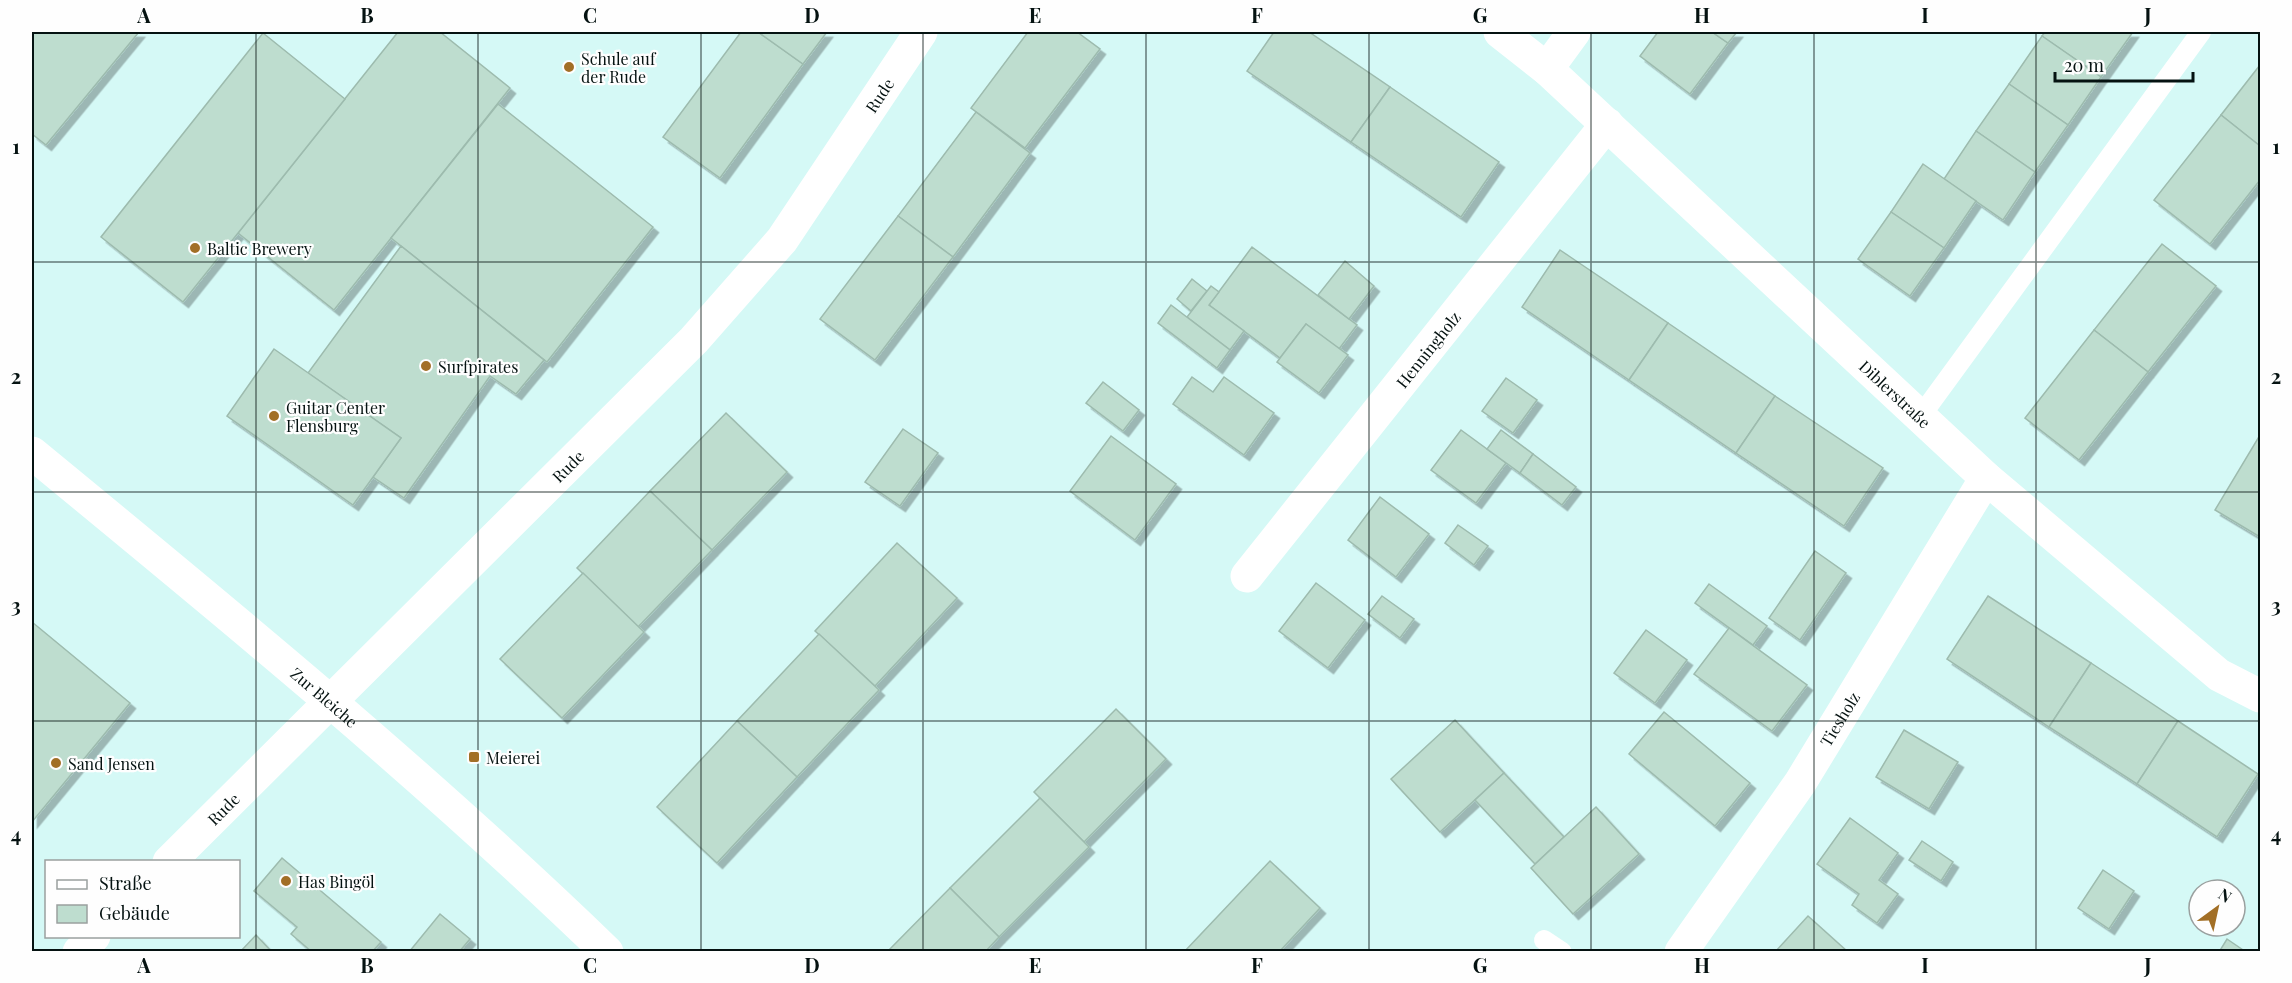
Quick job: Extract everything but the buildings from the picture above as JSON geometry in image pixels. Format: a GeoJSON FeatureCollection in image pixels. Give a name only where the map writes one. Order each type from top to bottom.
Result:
{"type":"FeatureCollection","features":[{"type":"Feature","properties":{"kind":"street","name":"Rude"},"geometry":{"type":"LineString","coordinates":[[171,860],[694,340],[782,240],[921,32]]}},
{"type":"Feature","properties":{"kind":"street","name":"Diblerstraße"},"geometry":{"type":"LineString","coordinates":[[1500,32],[1547,69],[1607,124],[1986,478],[2220,675],[2260,696]]}},
{"type":"Feature","properties":{"kind":"street"},"geometry":{"type":"LineString","coordinates":[[1547,69],[1574,32]]}},
{"type":"Feature","properties":{"kind":"street","name":"Henningholz"},"geometry":{"type":"LineString","coordinates":[[1247,576],[1607,124]]}},
{"type":"Feature","properties":{"kind":"street","name":"Zur Bleiche"},"geometry":{"type":"LineString","coordinates":[[32,453],[331,700],[607,951]]}},
{"type":"Feature","properties":{"kind":"street","name":"Tiesholz"},"geometry":{"type":"LineString","coordinates":[[1681,951],[1800,783],[1986,478]]}},
{"type":"Feature","properties":{"kind":"street"},"geometry":{"type":"LineString","coordinates":[[79,951],[92,938]]}},
{"type":"Feature","properties":{"kind":"lane"},"geometry":{"type":"LineString","coordinates":[[1920,417],[2201,32]]}},
{"type":"Feature","properties":{"kind":"lane"},"geometry":{"type":"LineString","coordinates":[[1544,940],[1562,951]]}},
{"type":"Feature","properties":{"kind":"place","name":"Schule auf der Rude"},"geometry":{"type":"Point","coordinates":[569,67]}},
{"type":"Feature","properties":{"kind":"place","name":"Baltic Brewery"},"geometry":{"type":"Point","coordinates":[195,248]}},
{"type":"Feature","properties":{"kind":"place","name":"Surfpirates"},"geometry":{"type":"Point","coordinates":[426,366]}},
{"type":"Feature","properties":{"kind":"place","name":"Guitar Center Flensburg"},"geometry":{"type":"Point","coordinates":[274,416]}},
{"type":"Feature","properties":{"kind":"place","name":"Meierei"},"geometry":{"type":"Point","coordinates":[474,757]}},
{"type":"Feature","properties":{"kind":"place","name":"Sand Jensen"},"geometry":{"type":"Point","coordinates":[56,763]}},
{"type":"Feature","properties":{"kind":"place","name":"Has Bingöl"},"geometry":{"type":"Point","coordinates":[286,881]}}]}
